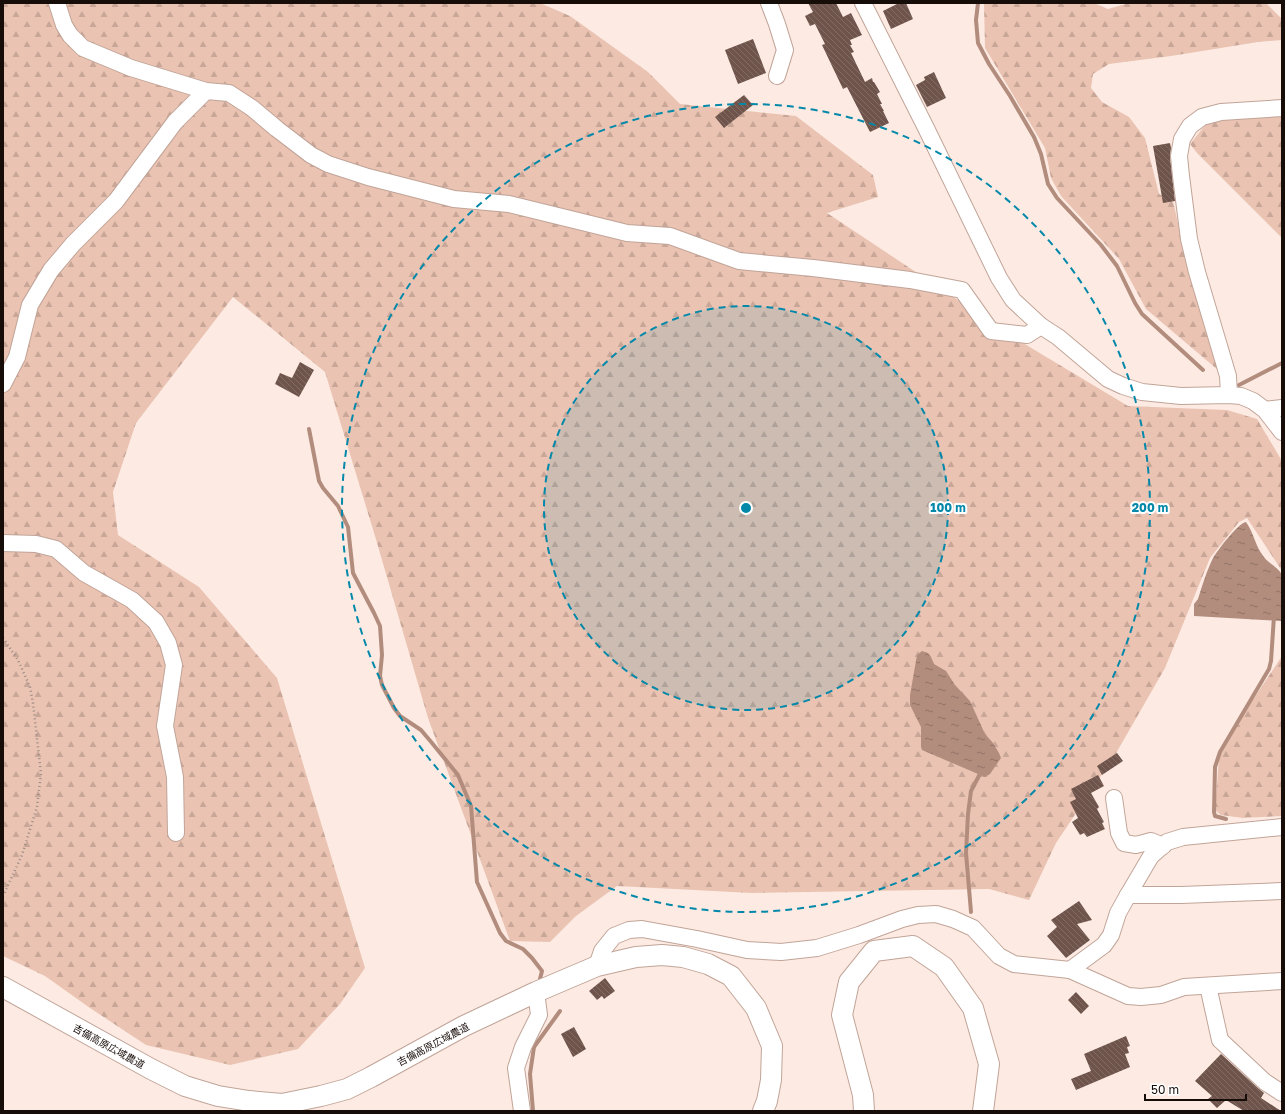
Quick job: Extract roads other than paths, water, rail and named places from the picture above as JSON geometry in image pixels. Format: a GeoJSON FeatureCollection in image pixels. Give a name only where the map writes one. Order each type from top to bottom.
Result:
{"type":"FeatureCollection","features":[{"type":"Feature","properties":{"kind":"street"},"geometry":{"type":"LineString","coordinates":[[57,3],[64,25],[70,35],[84,48],[131,68],[206,91],[229,93],[252,108],[311,155],[328,164],[368,177],[454,199],[509,204],[627,233],[670,236],[739,261],[813,268],[910,280],[962,290],[991,331],[1028,335],[1041,326]]}},
{"type":"Feature","properties":{"kind":"street"},"geometry":{"type":"LineString","coordinates":[[769,3],[785,50],[777,76]]}},
{"type":"Feature","properties":{"kind":"street"},"geometry":{"type":"LineString","coordinates":[[863,3],[999,278],[1013,300],[1041,326],[1062,341],[1108,379],[1142,392],[1181,396],[1240,396],[1253,401],[1265,410],[1282,432]]}},
{"type":"Feature","properties":{"kind":"street"},"geometry":{"type":"LineString","coordinates":[[3,384],[17,357],[30,306],[51,270],[73,244],[116,201],[175,122],[206,91]]}},
{"type":"Feature","properties":{"kind":"street"},"geometry":{"type":"LineString","coordinates":[[1229,395],[1228,376],[1197,272],[1189,239],[1181,176],[1180,156],[1182,139],[1190,126],[1202,117],[1221,112],[1282,108]]}},
{"type":"Feature","properties":{"kind":"street"},"geometry":{"type":"LineString","coordinates":[[1265,410],[1282,408]]}},
{"type":"Feature","properties":{"kind":"street"},"geometry":{"type":"LineString","coordinates":[[3,543],[36,544],[56,549],[84,573],[132,600],[156,622],[168,643],[174,665],[165,726],[174,777],[176,833]]}},
{"type":"Feature","properties":{"kind":"street"},"geometry":{"type":"LineString","coordinates":[[1114,798],[1119,833],[1124,843],[1136,845],[1151,842],[1163,846]]}},
{"type":"Feature","properties":{"kind":"street"},"geometry":{"type":"LineString","coordinates":[[1070,970],[1104,945],[1111,934],[1118,913],[1151,856],[1167,842],[1183,837],[1282,827]]}},
{"type":"Feature","properties":{"kind":"street"},"geometry":{"type":"LineString","coordinates":[[1128,895],[1282,891]]}},
{"type":"Feature","properties":{"kind":"street"},"geometry":{"type":"LineString","coordinates":[[597,966],[602,950],[614,936],[629,930],[642,929],[748,950],[781,952],[818,948],[913,916],[936,914],[953,919],[973,928],[999,956],[1014,964],[1070,970],[1128,996],[1140,997],[1161,995],[1184,987],[1282,981]]}},
{"type":"Feature","properties":{"kind":"street"},"geometry":{"type":"LineString","coordinates":[[864,1111],[863,1095],[842,1015],[849,982],[874,951],[913,946],[944,967],[973,1008],[989,1064],[983,1111]]}},
{"type":"Feature","properties":{"kind":"street","name":"吉備高原広域農道"},"geometry":{"type":"LineString","coordinates":[[3,988],[185,1086],[218,1096],[282,1104],[346,1089],[464,1026],[536,992],[597,966],[636,957],[662,955],[683,957],[708,964],[731,976],[756,1008],[772,1046],[771,1080],[767,1101],[763,1111]]}},
{"type":"Feature","properties":{"kind":"street"},"geometry":{"type":"LineString","coordinates":[[1208,986],[1220,1040],[1265,1082],[1282,1093]]}},
{"type":"Feature","properties":{"kind":"street"},"geometry":{"type":"LineString","coordinates":[[522,1111],[516,1068],[523,1047],[539,1015],[536,992]]}},
{"type":"Feature","properties":{"kind":"water"},"geometry":{"type":"Polygon","coordinates":[[[1246,522],[1261,553],[1282,575],[1282,621],[1194,616],[1194,604],[1198,599],[1213,558],[1233,532],[1246,522]]]}},
{"type":"Feature","properties":{"kind":"water"},"geometry":{"type":"Polygon","coordinates":[[[922,651],[928,653],[934,664],[946,671],[955,685],[970,701],[985,734],[999,753],[1001,758],[990,774],[985,777],[922,750],[921,727],[910,705],[910,695],[917,655],[922,651]]]}},
{"type":"Feature","properties":{"kind":"waterway"},"geometry":{"type":"LineString","coordinates":[[978,3],[976,20],[978,43],[989,64],[1034,137],[1041,154],[1048,184],[1057,198],[1101,245],[1117,266],[1142,314],[1203,370]]}},
{"type":"Feature","properties":{"kind":"waterway"},"geometry":{"type":"LineString","coordinates":[[1239,385],[1282,363]]}},
{"type":"Feature","properties":{"kind":"waterway"},"geometry":{"type":"LineString","coordinates":[[309,429],[319,481],[338,506],[348,527],[353,573],[380,626],[382,655],[380,676],[382,685],[400,716],[421,730],[458,775],[471,806],[477,882],[500,933],[506,941],[523,949],[532,958],[542,971],[540,979]]}},
{"type":"Feature","properties":{"kind":"waterway"},"geometry":{"type":"LineString","coordinates":[[1226,819],[1215,816],[1214,812],[1215,767],[1220,752],[1269,669],[1271,661],[1274,616]]}},
{"type":"Feature","properties":{"kind":"waterway"},"geometry":{"type":"LineString","coordinates":[[971,912],[966,853],[968,814],[971,791],[982,770]]}},
{"type":"Feature","properties":{"kind":"waterway"},"geometry":{"type":"LineString","coordinates":[[533,1111],[530,1074],[534,1047],[560,1011]]}}]}
